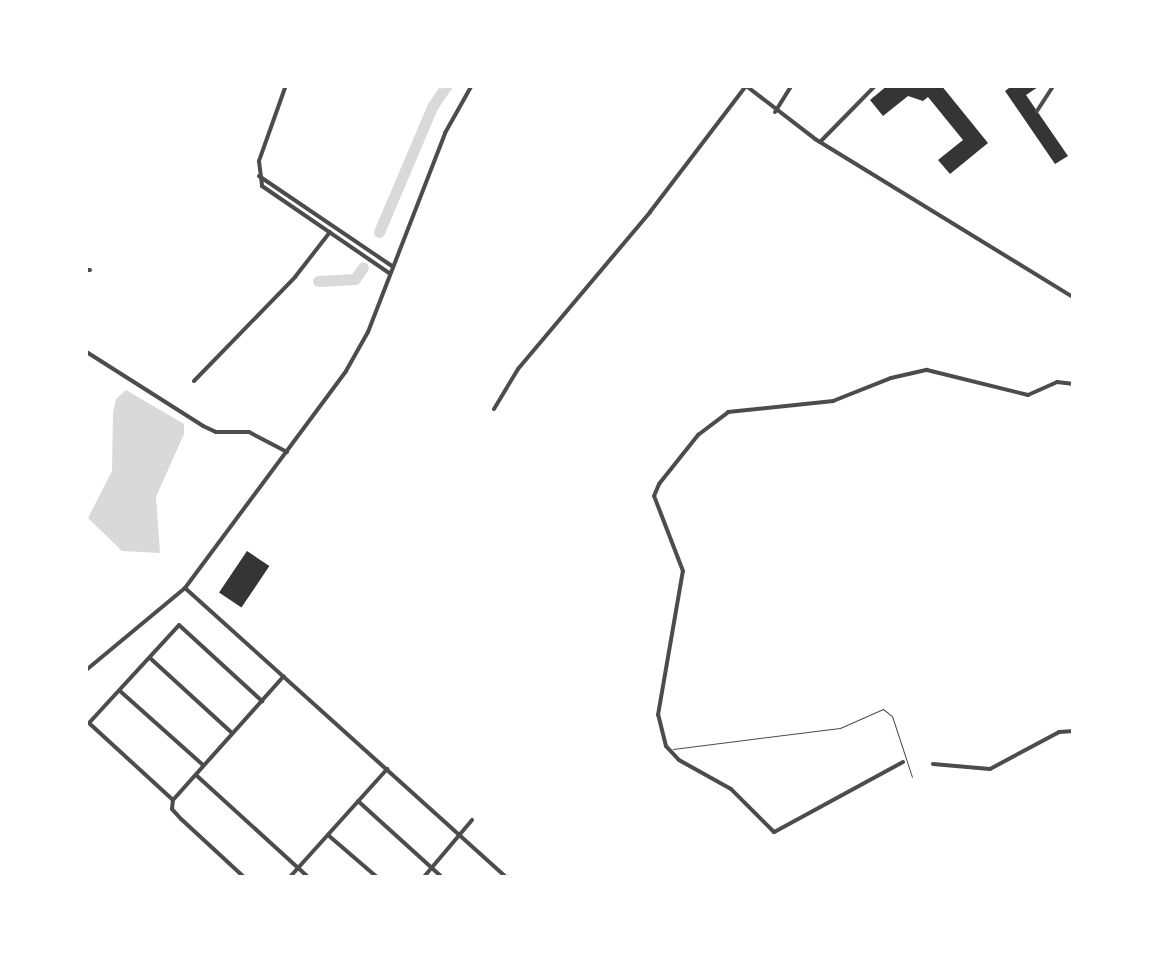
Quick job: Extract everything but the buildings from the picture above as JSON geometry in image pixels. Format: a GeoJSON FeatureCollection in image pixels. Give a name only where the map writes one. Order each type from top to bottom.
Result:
{"type":"FeatureCollection","features":[{"type":"Feature","properties":{"kind":"street"},"geometry":{"type":"LineString","coordinates":[[286,85],[259,161],[262,186],[391,274]]}},
{"type":"Feature","properties":{"kind":"street"},"geometry":{"type":"LineString","coordinates":[[85,672],[186,588],[362,345],[438,147],[472,85]]}},
{"type":"Feature","properties":{"kind":"street"},"geometry":{"type":"LineString","coordinates":[[775,112],[792,85]]}},
{"type":"Feature","properties":{"kind":"street"},"geometry":{"type":"LineString","coordinates":[[820,142],[876,85]]}},
{"type":"Feature","properties":{"kind":"street"},"geometry":{"type":"LineString","coordinates":[[1037,110],[1054,85]]}},
{"type":"Feature","properties":{"kind":"street"},"geometry":{"type":"LineString","coordinates":[[494,409],[518,368],[650,212],[745,86],[820,142],[1074,298]]}},
{"type":"Feature","properties":{"kind":"street"},"geometry":{"type":"LineString","coordinates":[[259,176],[394,267]]}},
{"type":"Feature","properties":{"kind":"street"},"geometry":{"type":"LineString","coordinates":[[194,381],[295,277],[330,232]]}},
{"type":"Feature","properties":{"kind":"street"},"geometry":{"type":"LineString","coordinates":[[85,351],[203,426],[216,432],[249,432],[288,452]]}},
{"type":"Feature","properties":{"kind":"street"},"geometry":{"type":"LineString","coordinates":[[903,762],[774,832],[731,789],[679,760],[669,750],[659,730],[658,715],[683,571],[654,496],[668,471],[713,420],[728,412],[833,401],[927,370],[1028,395],[1057,382],[1074,384]]}},
{"type":"Feature","properties":{"kind":"street"},"geometry":{"type":"LineString","coordinates":[[186,588],[507,878]]}},
{"type":"Feature","properties":{"kind":"street"},"geometry":{"type":"LineString","coordinates":[[173,800],[89,723],[179,625],[262,701]]}},
{"type":"Feature","properties":{"kind":"street"},"geometry":{"type":"LineString","coordinates":[[150,658],[233,734]]}},
{"type":"Feature","properties":{"kind":"street"},"geometry":{"type":"LineString","coordinates":[[245,878],[181,819],[172,809],[173,800],[284,676]]}},
{"type":"Feature","properties":{"kind":"street"},"geometry":{"type":"LineString","coordinates":[[120,691],[204,766]]}},
{"type":"Feature","properties":{"kind":"street"},"geometry":{"type":"LineString","coordinates":[[932,764],[990,770],[1058,732],[1074,731]]}},
{"type":"Feature","properties":{"kind":"street"},"geometry":{"type":"LineString","coordinates":[[289,878],[388,769]]}},
{"type":"Feature","properties":{"kind":"street"},"geometry":{"type":"LineString","coordinates":[[196,775],[310,878]]}},
{"type":"Feature","properties":{"kind":"street"},"geometry":{"type":"LineString","coordinates":[[358,801],[443,878]]}},
{"type":"Feature","properties":{"kind":"street"},"geometry":{"type":"LineString","coordinates":[[422,878],[472,820]]}},
{"type":"Feature","properties":{"kind":"street"},"geometry":{"type":"LineString","coordinates":[[328,835],[378,878]]}},
{"type":"Feature","properties":{"kind":"lane"},"geometry":{"type":"LineString","coordinates":[[669,750],[840,728],[883,709],[892,716],[903,762],[912,777]]}},
{"type":"Feature","properties":{"kind":"shaded area"},"geometry":{"type":"Polygon","coordinates":[[[126,390],[184,424],[184,434],[156,497],[160,553],[122,551],[88,518],[112,471],[113,413],[116,399],[126,390]]]}},
{"type":"Feature","properties":{"kind":"waterway"},"geometry":{"type":"LineString","coordinates":[[379,232],[432,107],[447,85]]}},
{"type":"Feature","properties":{"kind":"waterway"},"geometry":{"type":"LineString","coordinates":[[318,281],[355,279],[363,267]]}}]}
